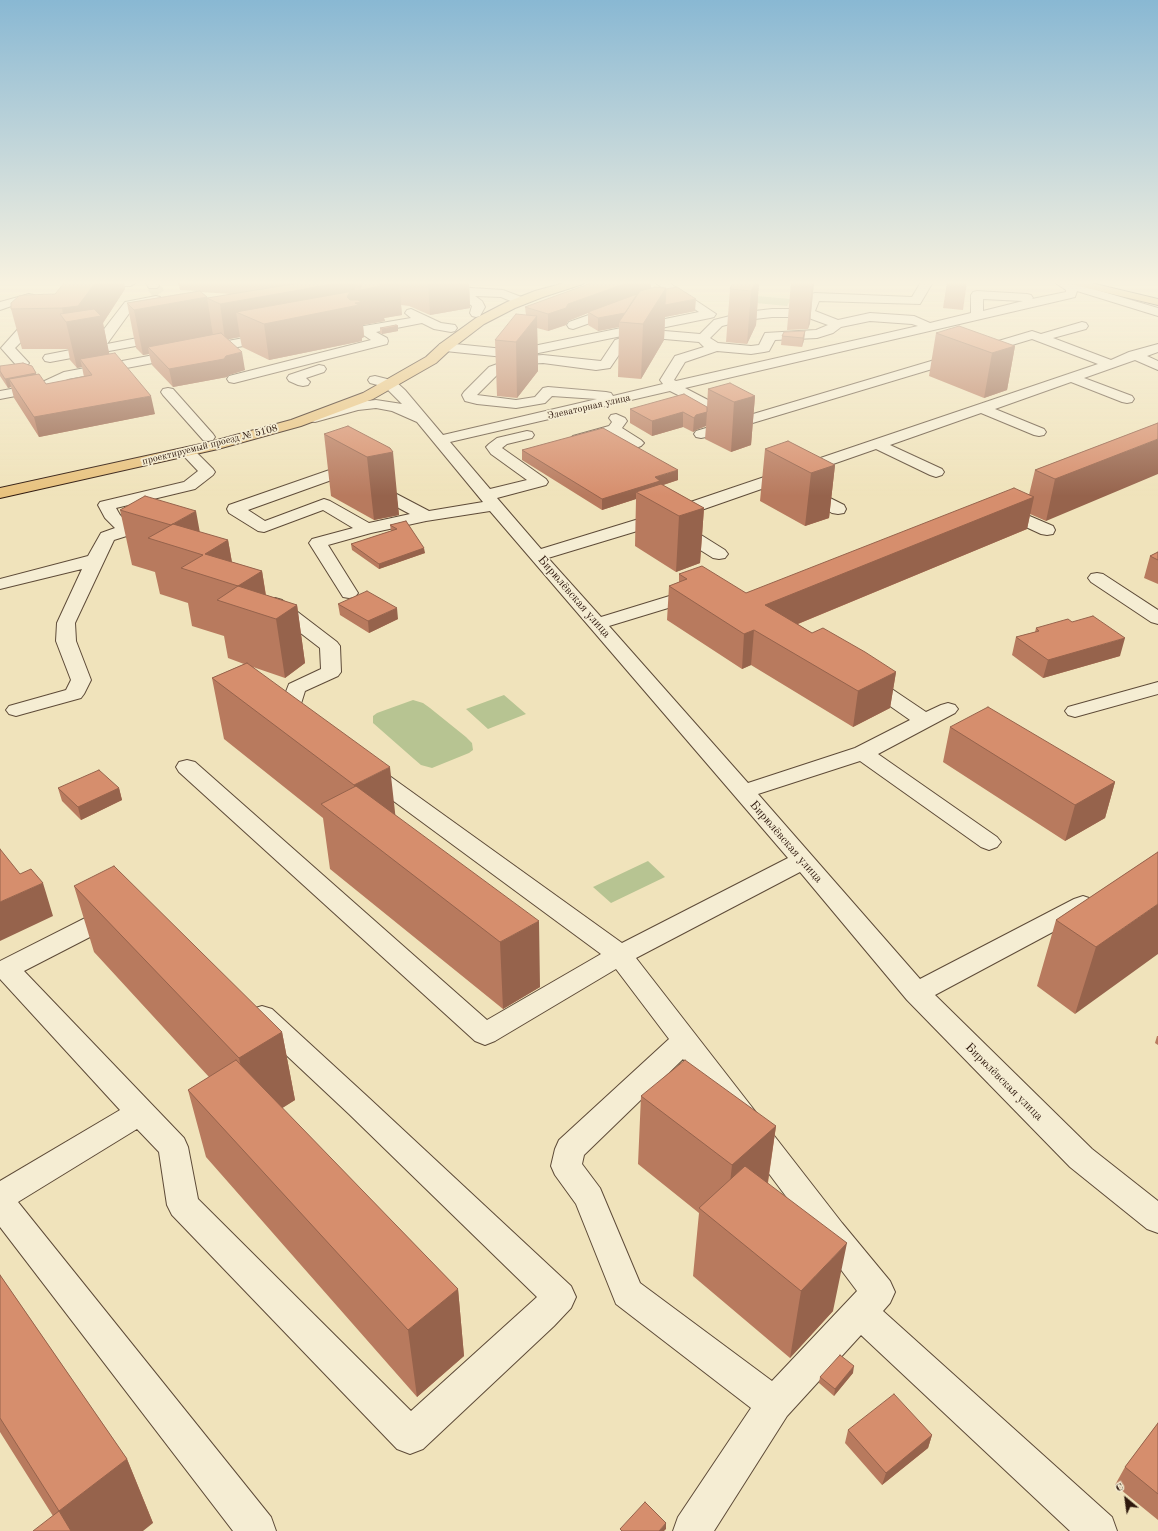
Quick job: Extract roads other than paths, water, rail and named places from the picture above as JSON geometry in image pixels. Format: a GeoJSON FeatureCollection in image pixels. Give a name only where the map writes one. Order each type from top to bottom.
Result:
{"type":"FeatureCollection","features":[{"type":"Feature","properties":{"kind":"main road","name":"проектируемый проезд № 5108"},"geometry":{"type":"LineString","coordinates":[[0,493],[244,439],[296,423],[368,396],[431,360],[434,353]]}},
{"type":"Feature","properties":{"kind":"main road","name":"проектируемый проезд № 5108"},"geometry":{"type":"LineString","coordinates":[[0,482],[208,437],[278,419],[320,404],[375,380],[411,357]]}},
{"type":"Feature","properties":{"kind":"street"},"geometry":{"type":"LineString","coordinates":[[13,353],[22,363]]}},
{"type":"Feature","properties":{"kind":"street"},"geometry":{"type":"LineString","coordinates":[[5,366],[73,353]]}},
{"type":"Feature","properties":{"kind":"street"},"geometry":{"type":"LineString","coordinates":[[0,395],[42,387],[64,376],[203,353]]}},
{"type":"Feature","properties":{"kind":"street"},"geometry":{"type":"LineString","coordinates":[[234,379],[336,353]]}},
{"type":"Feature","properties":{"kind":"street"},"geometry":{"type":"LineString","coordinates":[[304,382],[294,378],[351,359],[358,353]]}},
{"type":"Feature","properties":{"kind":"street"},"geometry":{"type":"LineString","coordinates":[[613,353],[605,365],[596,366],[543,359],[528,360],[505,366],[494,370],[469,395],[470,398],[477,400],[504,404],[540,400],[548,391],[611,397],[610,413],[636,443]]}},
{"type":"Feature","properties":{"kind":"street"},"geometry":{"type":"LineString","coordinates":[[698,353],[680,360],[667,380],[674,387],[728,416]]}},
{"type":"Feature","properties":{"kind":"street","name":"Элеваторная улица"},"geometry":{"type":"LineString","coordinates":[[434,432],[610,413],[674,387],[816,353]]}},
{"type":"Feature","properties":{"kind":"street"},"geometry":{"type":"LineString","coordinates":[[701,434],[968,353]]}},
{"type":"Feature","properties":{"kind":"street"},"geometry":{"type":"LineString","coordinates":[[1082,353],[1110,364]]}},
{"type":"Feature","properties":{"kind":"street"},"geometry":{"type":"LineString","coordinates":[[537,556],[661,518],[1139,353]]}},
{"type":"Feature","properties":{"kind":"street"},"geometry":{"type":"LineString","coordinates":[[1134,355],[1158,366]]}},
{"type":"Feature","properties":{"kind":"street"},"geometry":{"type":"LineString","coordinates":[[50,358],[64,376]]}},
{"type":"Feature","properties":{"kind":"street"},"geometry":{"type":"LineString","coordinates":[[1070,378],[1127,399]]}},
{"type":"Feature","properties":{"kind":"street"},"geometry":{"type":"LineString","coordinates":[[375,380],[390,384]]}},
{"type":"Feature","properties":{"kind":"street","name":"Бирюлёвская улица"},"geometry":{"type":"LineString","coordinates":[[390,384],[400,392],[537,556],[803,860],[916,993],[1081,1158],[1158,1219]]}},
{"type":"Feature","properties":{"kind":"street"},"geometry":{"type":"LineString","coordinates":[[168,392],[208,437]]}},
{"type":"Feature","properties":{"kind":"street"},"geometry":{"type":"LineString","coordinates":[[296,423],[357,406],[376,404],[396,407],[434,432]]}},
{"type":"Feature","properties":{"kind":"street"},"geometry":{"type":"LineString","coordinates":[[982,408],[1039,432]]}},
{"type":"Feature","properties":{"kind":"street"},"geometry":{"type":"LineString","coordinates":[[564,443],[610,413]]}},
{"type":"Feature","properties":{"kind":"street"},"geometry":{"type":"LineString","coordinates":[[349,593],[318,543],[367,529],[426,516],[459,512],[540,482],[496,452],[494,447],[502,441],[538,432]]}},
{"type":"Feature","properties":{"kind":"street"},"geometry":{"type":"LineString","coordinates":[[877,444],[936,472]]}},
{"type":"Feature","properties":{"kind":"street"},"geometry":{"type":"LineString","coordinates":[[16,710],[74,694],[81,680],[66,641],[66,623],[107,537],[134,531],[113,518],[106,505],[189,486],[207,472],[188,452]]}},
{"type":"Feature","properties":{"kind":"street"},"geometry":{"type":"LineString","coordinates":[[367,529],[324,504],[264,527],[235,509],[341,471],[426,516]]}},
{"type":"Feature","properties":{"kind":"street"},"geometry":{"type":"LineString","coordinates":[[779,478],[838,509]]}},
{"type":"Feature","properties":{"kind":"street"},"geometry":{"type":"LineString","coordinates":[[1028,502],[999,514],[1047,530]]}},
{"type":"Feature","properties":{"kind":"street"},"geometry":{"type":"LineString","coordinates":[[661,518],[719,554]]}},
{"type":"Feature","properties":{"kind":"street"},"geometry":{"type":"LineString","coordinates":[[0,584],[95,560]]}},
{"type":"Feature","properties":{"kind":"street"},"geometry":{"type":"LineString","coordinates":[[1096,578],[1158,618]]}},
{"type":"Feature","properties":{"kind":"street"},"geometry":{"type":"LineString","coordinates":[[597,624],[713,589]]}},
{"type":"Feature","properties":{"kind":"street"},"geometry":{"type":"LineString","coordinates":[[263,594],[330,646],[331,672],[296,688],[288,712],[313,731]]}},
{"type":"Feature","properties":{"kind":"street"},"geometry":{"type":"LineString","coordinates":[[849,669],[925,721]]}},
{"type":"Feature","properties":{"kind":"street"},"geometry":{"type":"LineString","coordinates":[[1075,711],[1158,688]]}},
{"type":"Feature","properties":{"kind":"street"},"geometry":{"type":"LineString","coordinates":[[742,792],[863,753],[948,709]]}},
{"type":"Feature","properties":{"kind":"street"},"geometry":{"type":"LineString","coordinates":[[863,753],[989,842]]}},
{"type":"Feature","properties":{"kind":"street"},"geometry":{"type":"LineString","coordinates":[[352,759],[620,954],[826,1227],[878,1292],[774,1404],[692,1531]]}},
{"type":"Feature","properties":{"kind":"street"},"geometry":{"type":"LineString","coordinates":[[187,767],[485,1034],[620,954],[803,860]]}},
{"type":"Feature","properties":{"kind":"street"},"geometry":{"type":"LineString","coordinates":[[916,993],[1106,893]]}},
{"type":"Feature","properties":{"kind":"street"},"geometry":{"type":"LineString","coordinates":[[132,905],[6,969],[173,1147],[183,1205],[410,1436],[559,1297],[364,1111],[243,999]]}},
{"type":"Feature","properties":{"kind":"street"},"geometry":{"type":"LineString","coordinates":[[685,1041],[570,1149],[566,1166],[589,1197],[628,1293],[774,1404]]}},
{"type":"Feature","properties":{"kind":"street"},"geometry":{"type":"LineString","coordinates":[[0,1197],[140,1112]]}},
{"type":"Feature","properties":{"kind":"street"},"geometry":{"type":"LineString","coordinates":[[0,1203],[257,1531]]}},
{"type":"Feature","properties":{"kind":"street"},"geometry":{"type":"LineString","coordinates":[[860,1312],[1098,1531]]}}]}
